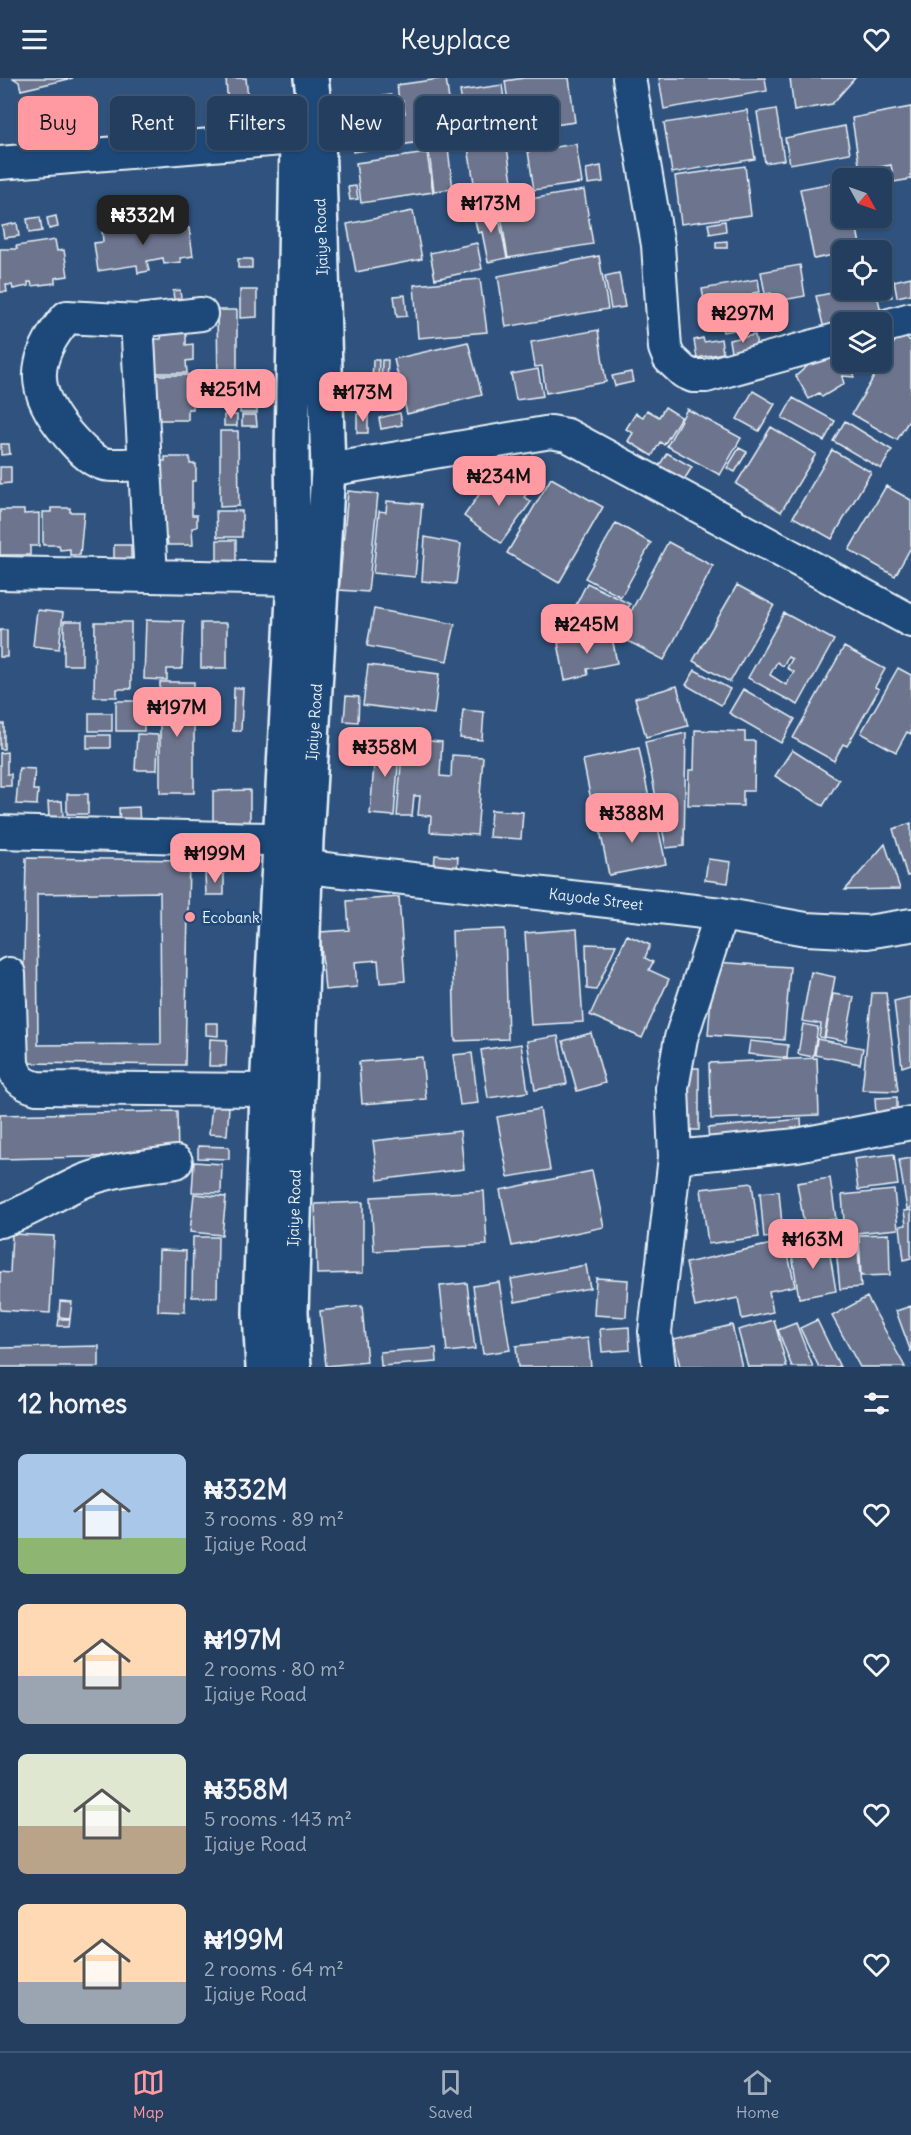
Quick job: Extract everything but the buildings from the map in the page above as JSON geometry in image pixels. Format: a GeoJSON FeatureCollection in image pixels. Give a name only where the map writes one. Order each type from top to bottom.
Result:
{"type":"FeatureCollection","features":[{"type":"Feature","properties":{"kind":"main road","name":"Ijaiye Road"},"geometry":{"type":"LineString","coordinates":[[263,1367],[260,1313],[267,1090],[293,853],[328,470],[308,138],[289,78]]}},
{"type":"Feature","properties":{"kind":"main road","name":"Ijaiye Road"},"geometry":{"type":"LineString","coordinates":[[294,1367],[291,1312],[294,579],[292,456],[311,78]]}},
{"type":"Feature","properties":{"kind":"street"},"geometry":{"type":"LineString","coordinates":[[629,78],[658,245],[665,348],[676,366],[693,376],[706,376],[832,341]]}},
{"type":"Feature","properties":{"kind":"street"},"geometry":{"type":"LineString","coordinates":[[0,163],[308,138]]}},
{"type":"Feature","properties":{"kind":"street"},"geometry":{"type":"LineString","coordinates":[[143,464],[102,464],[81,449],[56,422],[42,396],[40,361],[49,338],[67,317],[136,321],[201,314]]}},
{"type":"Feature","properties":{"kind":"street"},"geometry":{"type":"LineString","coordinates":[[892,324],[911,319]]}},
{"type":"Feature","properties":{"kind":"street"},"geometry":{"type":"LineString","coordinates":[[136,321],[151,576]]}},
{"type":"Feature","properties":{"kind":"street"},"geometry":{"type":"LineString","coordinates":[[328,470],[551,432],[567,435],[583,441],[678,496],[911,621]]}},
{"type":"Feature","properties":{"kind":"street"},"geometry":{"type":"LineString","coordinates":[[0,573],[294,579]]}},
{"type":"Feature","properties":{"kind":"street","name":"Kayode Street"},"geometry":{"type":"LineString","coordinates":[[0,832],[293,853],[721,914],[806,929],[867,932],[911,925]]}},
{"type":"Feature","properties":{"kind":"street"},"geometry":{"type":"LineString","coordinates":[[659,1367],[655,1332],[675,1157],[672,1088],[681,1038],[721,914]]}},
{"type":"Feature","properties":{"kind":"street"},"geometry":{"type":"LineString","coordinates":[[9,974],[12,1063],[15,1073],[23,1084],[37,1088],[267,1090]]}},
{"type":"Feature","properties":{"kind":"street"},"geometry":{"type":"LineString","coordinates":[[675,1157],[797,1145],[911,1123]]}},
{"type":"Feature","properties":{"kind":"street"},"geometry":{"type":"LineString","coordinates":[[0,1221],[19,1215],[85,1181],[125,1169],[176,1162]]}},
{"type":"Feature","properties":{"kind":"place","name":"Ecobank"},"geometry":{"type":"Point","coordinates":[190,917]}}]}
